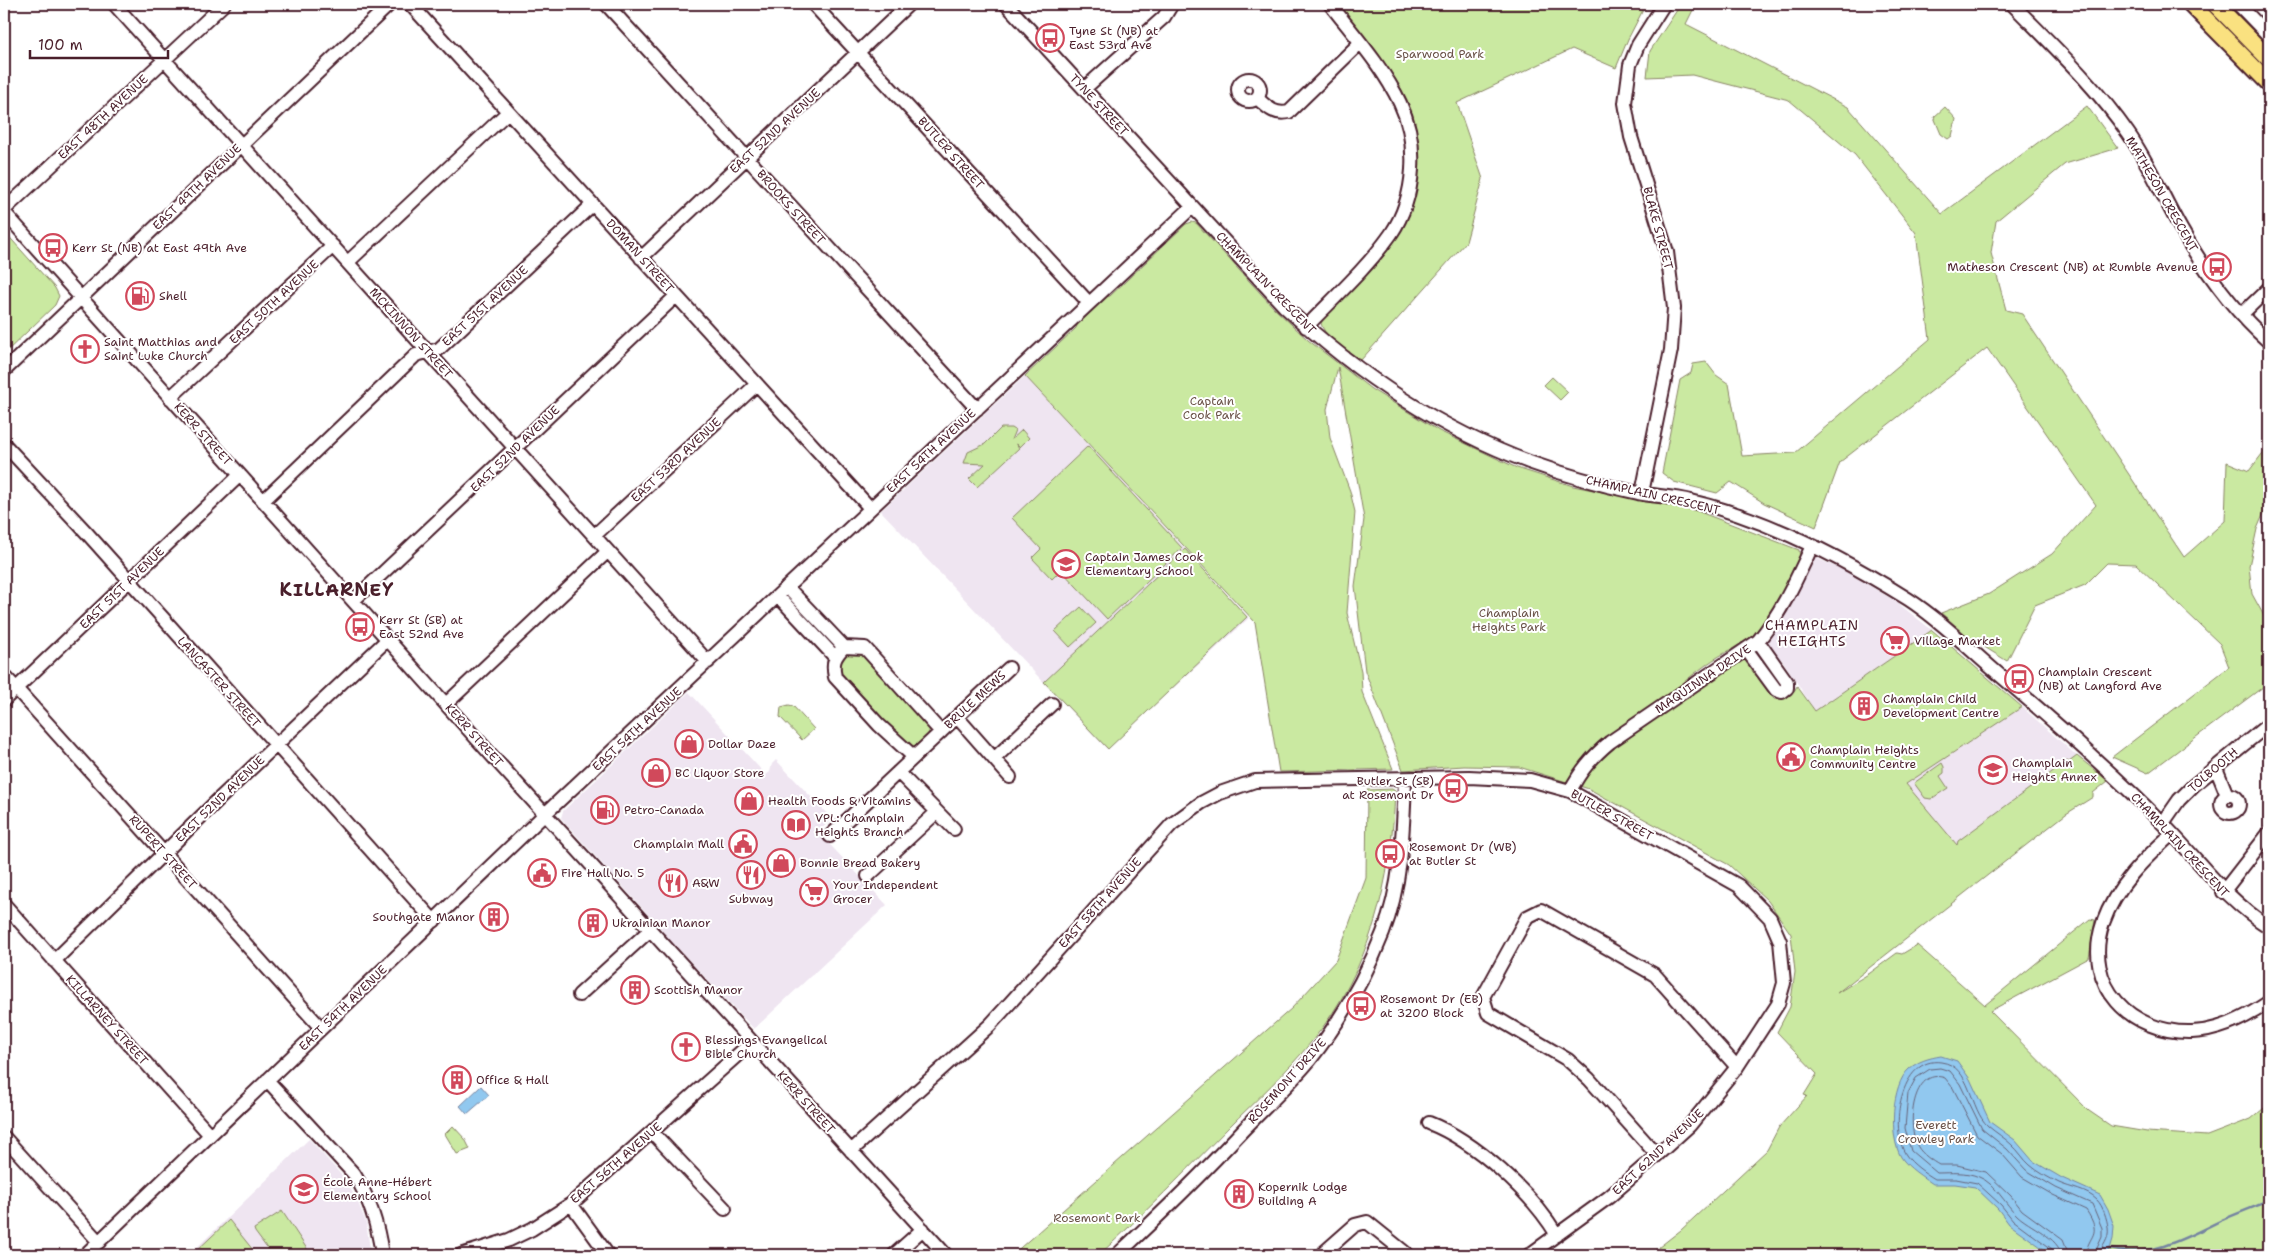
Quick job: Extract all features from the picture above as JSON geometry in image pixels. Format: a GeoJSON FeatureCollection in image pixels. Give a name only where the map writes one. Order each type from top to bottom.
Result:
{"type":"FeatureCollection","features":[{"type":"Feature","properties":{"kind":"main road"},"geometry":{"type":"LineString","coordinates":[[2191,4],[2269,83]]}},
{"type":"Feature","properties":{"kind":"main road"},"geometry":{"type":"LineString","coordinates":[[2215,4],[2269,59]]}},
{"type":"Feature","properties":{"kind":"street","name":"MCKINNON STREET"},"geometry":{"type":"LineString","coordinates":[[114,4],[708,662]]}},
{"type":"Feature","properties":{"kind":"street","name":"EAST 48TH AVENUE"},"geometry":{"type":"LineString","coordinates":[[4,211],[224,4]]}},
{"type":"Feature","properties":{"kind":"street","name":"EAST 49TH AVENUE"},"geometry":{"type":"LineString","coordinates":[[4,371],[390,4]]}},
{"type":"Feature","properties":{"kind":"street","name":"DOMAN STREET"},"geometry":{"type":"LineString","coordinates":[[410,4],[870,508]]}},
{"type":"Feature","properties":{"kind":"street","name":"BROOKS STREET"},"geometry":{"type":"LineString","coordinates":[[606,4],[976,409]]}},
{"type":"Feature","properties":{"kind":"street","name":"BUTLER STREET"},"geometry":{"type":"LineString","coordinates":[[813,4],[1088,304]]}},
{"type":"Feature","properties":{"kind":"street","name":"EAST 52ND AVENUE"},"geometry":{"type":"LineString","coordinates":[[641,258],[909,4]]}},
{"type":"Feature","properties":{"kind":"street","name":"TYNE STREET"},"geometry":{"type":"LineString","coordinates":[[1006,4],[1192,207]]}},
{"type":"Feature","properties":{"kind":"street"},"geometry":{"type":"LineString","coordinates":[[1084,89],[1164,17],[1172,4]]}},
{"type":"Feature","properties":{"kind":"street"},"geometry":{"type":"LineString","coordinates":[[1306,326],[1391,234],[1403,208],[1409,186],[1412,155],[1404,114],[1391,86],[1330,4]]}},
{"type":"Feature","properties":{"kind":"street","name":"BLAKE STREET"},"geometry":{"type":"LineString","coordinates":[[1642,494],[1671,350],[1674,308],[1667,252],[1626,123],[1625,103],[1626,83],[1638,45],[1664,4]]}},
{"type":"Feature","properties":{"kind":"street","name":"MATHESON CRESCENT"},"geometry":{"type":"LineString","coordinates":[[2012,4],[2074,67],[2118,121],[2155,178],[2181,230],[2200,260],[2242,314],[2269,342]]}},
{"type":"Feature","properties":{"kind":"street"},"geometry":{"type":"LineString","coordinates":[[2238,4],[2269,36]]}},
{"type":"Feature","properties":{"kind":"street"},"geometry":{"type":"LineString","coordinates":[[1257,98],[1271,110],[1280,114],[1290,112],[1360,43]]}},
{"type":"Feature","properties":{"kind":"street"},"geometry":{"type":"LineString","coordinates":[[348,262],[508,112]]}},
{"type":"Feature","properties":{"kind":"street","name":"EAST 51ST AVENUE"},"geometry":{"type":"LineString","coordinates":[[263,501],[416,355],[439,349],[593,204]]}},
{"type":"Feature","properties":{"kind":"street","name":"CHAMPLAIN CRESCENT"},"geometry":{"type":"LineString","coordinates":[[1192,207],[1306,326],[1357,367],[1446,425],[1527,461],[1595,483],[1642,494],[1691,501],[1729,513],[1812,546],[1861,571],[1924,611],[2034,705],[2163,823],[2223,892],[2269,927]]}},
{"type":"Feature","properties":{"kind":"street","name":"EAST 54TH AVENUE"},"geometry":{"type":"LineString","coordinates":[[85,1255],[545,814],[1192,207]]}},
{"type":"Feature","properties":{"kind":"street","name":"KERR STREET"},"geometry":{"type":"LineString","coordinates":[[4,211],[545,814],[946,1255]]}},
{"type":"Feature","properties":{"kind":"street","name":"EAST 50TH AVENUE"},"geometry":{"type":"LineString","coordinates":[[170,398],[333,246]]}},
{"type":"Feature","properties":{"kind":"street"},"geometry":{"type":"LineString","coordinates":[[2242,314],[2269,288]]}},
{"type":"Feature","properties":{"kind":"street","name":"EAST 52ND AVENUE"},"geometry":{"type":"LineString","coordinates":[[353,601],[676,296]]}},
{"type":"Feature","properties":{"kind":"street","name":"EAST 53RD AVENUE"},"geometry":{"type":"LineString","coordinates":[[594,536],[757,384]]}},
{"type":"Feature","properties":{"kind":"street","name":"LANCASTER STREET"},"geometry":{"type":"LineString","coordinates":[[4,444],[86,532],[434,921]]}},
{"type":"Feature","properties":{"kind":"street","name":"EAST 51ST AVENUE"},"geometry":{"type":"LineString","coordinates":[[4,700],[240,475]]}},
{"type":"Feature","properties":{"kind":"street","name":"MAQUINNA DRIVE"},"geometry":{"type":"LineString","coordinates":[[1570,791],[1580,772],[1593,756],[1610,742],[1758,641],[1776,619],[1790,595],[1812,546]]}},
{"type":"Feature","properties":{"kind":"street"},"geometry":{"type":"LineString","coordinates":[[446,704],[607,552]]}},
{"type":"Feature","properties":{"kind":"street"},"geometry":{"type":"LineString","coordinates":[[783,591],[839,652]]}},
{"type":"Feature","properties":{"kind":"street","name":"EAST 52ND AVENUE"},"geometry":{"type":"LineString","coordinates":[[54,961],[388,639]]}},
{"type":"Feature","properties":{"kind":"street"},"geometry":{"type":"LineString","coordinates":[[1746,649],[1776,690],[1782,692],[1787,688],[1787,682],[1758,641]]}},
{"type":"Feature","properties":{"kind":"street"},"geometry":{"type":"LineString","coordinates":[[839,652],[865,648],[941,732]]}},
{"type":"Feature","properties":{"kind":"street"},"geometry":{"type":"LineString","coordinates":[[839,652],[832,666],[835,677],[879,725],[914,758]]}},
{"type":"Feature","properties":{"kind":"street","name":"BRULE MEWS"},"geometry":{"type":"LineString","coordinates":[[830,836],[1009,668]]}},
{"type":"Feature","properties":{"kind":"street","name":"RUPERT STREET"},"geometry":{"type":"LineString","coordinates":[[4,675],[321,1028]]}},
{"type":"Feature","properties":{"kind":"street"},"geometry":{"type":"LineString","coordinates":[[995,758],[1052,704]]}},
{"type":"Feature","properties":{"kind":"street"},"geometry":{"type":"LineString","coordinates":[[957,717],[1010,777]]}},
{"type":"Feature","properties":{"kind":"street","name":"TOLBOOTH"},"geometry":{"type":"LineString","coordinates":[[2163,823],[2179,800],[2269,724]]}},
{"type":"Feature","properties":{"kind":"street"},"geometry":{"type":"LineString","coordinates":[[2216,768],[2227,796]]}},
{"type":"Feature","properties":{"kind":"street"},"geometry":{"type":"LineString","coordinates":[[898,772],[954,829]]}},
{"type":"Feature","properties":{"kind":"street","name":"BUTLER STREET"},"geometry":{"type":"LineString","coordinates":[[1405,780],[1504,777],[1530,780],[1570,791],[1739,886],[1770,918],[1780,941]]}},
{"type":"Feature","properties":{"kind":"street","name":"EAST 58TH AVENUE"},"geometry":{"type":"LineString","coordinates":[[851,1151],[990,1025],[1172,824],[1201,803],[1220,793],[1255,782],[1327,779],[1405,780]]}},
{"type":"Feature","properties":{"kind":"street","name":"ROSEMONT DRIVE"},"geometry":{"type":"LineString","coordinates":[[1117,1255],[1231,1143],[1308,1062],[1334,1028],[1362,981],[1383,932],[1397,880],[1403,845],[1405,780]]}},
{"type":"Feature","properties":{"kind":"street"},"geometry":{"type":"LineString","coordinates":[[868,876],[937,812]]}},
{"type":"Feature","properties":{"kind":"street"},"geometry":{"type":"LineString","coordinates":[[2223,892],[2269,833]]}},
{"type":"Feature","properties":{"kind":"street"},"geometry":{"type":"LineString","coordinates":[[2172,834],[2133,872],[2111,904],[2102,924],[2098,946],[2099,965],[2104,984],[2115,1002],[2129,1015],[2147,1024],[2170,1030],[2193,1032],[2218,1027],[2248,1016],[2269,1002]]}},
{"type":"Feature","properties":{"kind":"street","name":"KILLARNEY STREET"},"geometry":{"type":"LineString","coordinates":[[4,904],[210,1135]]}},
{"type":"Feature","properties":{"kind":"street"},"geometry":{"type":"LineString","coordinates":[[1657,1155],[1589,1080],[1568,1060],[1488,1013],[1483,997],[1527,917],[1541,910],[1654,975],[1737,1067]]}},
{"type":"Feature","properties":{"kind":"street"},"geometry":{"type":"LineString","coordinates":[[579,995],[650,930]]}},
{"type":"Feature","properties":{"kind":"street","name":"EAST 62ND AVENUE"},"geometry":{"type":"LineString","coordinates":[[1529,1255],[1609,1197],[1657,1155],[1690,1125],[1737,1067],[1778,1004],[1784,983],[1780,941]]}},
{"type":"Feature","properties":{"kind":"street","name":"EAST 56TH AVENUE"},"geometry":{"type":"LineString","coordinates":[[461,1255],[481,1253],[532,1229],[570,1204],[752,1042]]}},
{"type":"Feature","properties":{"kind":"street"},"geometry":{"type":"LineString","coordinates":[[267,1080],[335,1151],[359,1181],[372,1208],[382,1255]]}},
{"type":"Feature","properties":{"kind":"street"},"geometry":{"type":"LineString","coordinates":[[1429,1123],[1441,1128],[1481,1154],[1506,1174],[1558,1235]]}},
{"type":"Feature","properties":{"kind":"street"},"geometry":{"type":"LineString","coordinates":[[652,1132],[725,1209]]}},
{"type":"Feature","properties":{"kind":"street"},"geometry":{"type":"LineString","coordinates":[[4,1137],[99,1242]]}},
{"type":"Feature","properties":{"kind":"street"},"geometry":{"type":"LineString","coordinates":[[570,1204],[608,1255]]}},
{"type":"Feature","properties":{"kind":"street"},"geometry":{"type":"LineString","coordinates":[[1321,1255],[1355,1224],[1367,1222],[1408,1255]]}},
{"type":"Feature","properties":{"kind":"street"},"geometry":{"type":"LineString","coordinates":[[894,1255],[922,1229]]}},
{"type":"Feature","properties":{"kind":"shaded area","name":"Captain James Cook Elementary School"},"geometry":{"type":"Polygon","coordinates":[[[1025,376],[1249,618],[1107,749],[881,511],[1025,376]]]}},
{"type":"Feature","properties":{"kind":"shaded area"},"geometry":{"type":"Polygon","coordinates":[[[1816,558],[1845,571],[1895,601],[1932,630],[1815,711],[1783,661],[1772,651],[1766,641],[1812,559],[1816,558]]]}},
{"type":"Feature","properties":{"kind":"shaded area"},"geometry":{"type":"Polygon","coordinates":[[[689,692],[766,775],[770,772],[772,764],[776,760],[832,819],[818,832],[887,905],[754,1029],[672,942],[663,936],[664,932],[561,818],[563,811],[689,692]]]}},
{"type":"Feature","properties":{"kind":"shaded area","name":"Champlain Heights Annex"},"geometry":{"type":"Polygon","coordinates":[[[2022,707],[2077,756],[1957,845],[1906,784],[2022,707]]]}},
{"type":"Feature","properties":{"kind":"shaded area","name":"École Anne-Hébert Elementary School"},"geometry":{"type":"Polygon","coordinates":[[[309,1139],[345,1179],[357,1200],[366,1222],[371,1255],[189,1255],[309,1139]]]}},
{"type":"Feature","properties":{"kind":"green space","name":"Sparwood Park"},"geometry":{"type":"Polygon","coordinates":[[[1339,4],[1643,5],[1640,9],[1643,10],[1616,68],[1572,49],[1457,103],[1483,179],[1466,242],[1361,360],[1332,339],[1323,329],[1321,323],[1332,308],[1377,263],[1396,238],[1414,197],[1418,176],[1419,154],[1417,132],[1402,90],[1380,57],[1339,4]]]}},
{"type":"Feature","properties":{"kind":"green space"},"geometry":{"type":"Polygon","coordinates":[[[1681,4],[1696,4],[1686,24],[1848,107],[1942,214],[2087,106],[2118,148],[2065,164],[1996,221],[1991,253],[2006,310],[2022,314],[2184,557],[2225,521],[2227,462],[2249,471],[2269,445],[2269,501],[2257,529],[2249,566],[2252,594],[2269,625],[2269,691],[2263,687],[2148,773],[2112,757],[2229,667],[2220,644],[2136,564],[2107,563],[2085,585],[2035,605],[2007,661],[1970,638],[1941,613],[1989,594],[2052,554],[2096,505],[1987,348],[1840,462],[1816,527],[1764,503],[1731,482],[1717,493],[1674,482],[1662,473],[1680,380],[1691,373],[1693,364],[1706,362],[1716,375],[1729,384],[1742,456],[1795,453],[1930,339],[1916,233],[1855,155],[1789,100],[1692,75],[1647,77],[1650,51],[1681,4]]]}},
{"type":"Feature","properties":{"kind":"green space"},"geometry":{"type":"Polygon","coordinates":[[[1945,107],[1956,119],[1952,136],[1948,139],[1941,134],[1934,117],[1945,107]]]}},
{"type":"Feature","properties":{"kind":"green space"},"geometry":{"type":"Polygon","coordinates":[[[1196,223],[1274,308],[1308,340],[1371,389],[1439,431],[1517,468],[1573,486],[1697,511],[1799,550],[1800,556],[1783,594],[1773,613],[1760,629],[1747,640],[1713,660],[1683,683],[1621,742],[1681,700],[1745,660],[1752,665],[1754,671],[1774,699],[1781,699],[1787,696],[1797,686],[1815,711],[1932,630],[2022,707],[1906,784],[1957,845],[1958,841],[2067,761],[2069,762],[2077,756],[2108,781],[2093,793],[2093,797],[2066,814],[1837,993],[1870,973],[1897,953],[1902,954],[1917,945],[1985,1005],[2090,919],[2095,920],[2089,958],[1990,1011],[2089,1111],[2111,1126],[2147,1132],[2207,1136],[2251,1119],[2269,1104],[2269,1255],[1649,1255],[1681,1230],[1767,1150],[1779,1127],[1807,1096],[1804,1095],[1817,1074],[1777,1032],[1790,1007],[1795,972],[1791,934],[1768,901],[1729,865],[1589,789],[1519,767],[1464,766],[1403,770],[1365,671],[1355,586],[1364,519],[1338,367],[1327,409],[1330,438],[1350,491],[1355,512],[1347,613],[1361,671],[1362,692],[1393,769],[1279,772],[1255,622],[1025,376],[1076,328],[1078,323],[1105,297],[1110,296],[1186,224],[1196,223]]]}},
{"type":"Feature","properties":{"kind":"green space"},"geometry":{"type":"Polygon","coordinates":[[[4,231],[55,288],[59,296],[55,305],[4,354],[4,231]]]}},
{"type":"Feature","properties":{"kind":"green space"},"geometry":{"type":"Polygon","coordinates":[[[1552,377],[1568,392],[1560,400],[1544,385],[1552,377]]]}},
{"type":"Feature","properties":{"kind":"green space"},"geometry":{"type":"Polygon","coordinates":[[[1001,428],[1012,428],[1015,430],[1011,440],[1022,430],[1029,438],[1020,447],[1016,443],[1019,448],[977,487],[969,479],[985,464],[964,463],[968,452],[985,444],[1001,428]]]}},
{"type":"Feature","properties":{"kind":"green space"},"geometry":{"type":"Polygon","coordinates":[[[1088,446],[1182,548],[1107,619],[1061,570],[1052,579],[1032,558],[1041,549],[1012,518],[1088,446]]]}},
{"type":"Feature","properties":{"kind":"green space"},"geometry":{"type":"Polygon","coordinates":[[[1185,549],[1247,617],[1108,749],[1044,682],[1185,549]]]}},
{"type":"Feature","properties":{"kind":"green space"},"geometry":{"type":"Polygon","coordinates":[[[1081,607],[1096,623],[1070,647],[1055,631],[1081,607]]]}},
{"type":"Feature","properties":{"kind":"green space"},"geometry":{"type":"Polygon","coordinates":[[[861,652],[930,728],[922,742],[907,746],[840,676],[839,665],[842,658],[845,655],[861,652]]]}},
{"type":"Feature","properties":{"kind":"green space"},"geometry":{"type":"Polygon","coordinates":[[[793,706],[814,729],[802,740],[780,717],[781,707],[793,706]]]}},
{"type":"Feature","properties":{"kind":"green space"},"geometry":{"type":"Polygon","coordinates":[[[1942,763],[1944,773],[1940,776],[1948,788],[1931,799],[1925,798],[1914,783],[1942,763]]]}},
{"type":"Feature","properties":{"kind":"green space","name":"Rosemont Park"},"geometry":{"type":"Polygon","coordinates":[[[1392,789],[1395,791],[1389,858],[1383,891],[1374,923],[1363,955],[1349,985],[1332,1014],[1312,1041],[1271,1086],[1149,1208],[1099,1255],[1012,1255],[1292,1008],[1336,960],[1366,878],[1367,790],[1392,789]]]}},
{"type":"Feature","properties":{"kind":"green space"},"geometry":{"type":"Polygon","coordinates":[[[453,1126],[465,1139],[470,1149],[457,1154],[445,1134],[453,1126]]]}},
{"type":"Feature","properties":{"kind":"green space"},"geometry":{"type":"Polygon","coordinates":[[[282,1211],[311,1255],[272,1255],[255,1232],[254,1229],[282,1211]]]}},
{"type":"Feature","properties":{"kind":"green space"},"geometry":{"type":"Polygon","coordinates":[[[229,1220],[257,1255],[192,1255],[229,1220]]]}},
{"type":"Feature","properties":{"kind":"water"},"geometry":{"type":"Polygon","coordinates":[[[1941,1056],[1957,1061],[1970,1079],[1990,1122],[2015,1140],[2033,1161],[2062,1178],[2100,1195],[2108,1209],[2114,1226],[2110,1249],[2103,1255],[2052,1255],[2009,1224],[1998,1209],[1975,1187],[1955,1184],[1933,1184],[1904,1161],[1897,1148],[1894,1125],[1895,1099],[1898,1087],[1912,1066],[1924,1060],[1941,1056]]]}},
{"type":"Feature","properties":{"kind":"water"},"geometry":{"type":"Polygon","coordinates":[[[481,1086],[489,1095],[467,1114],[460,1106],[481,1086]]]}},
{"type":"Feature","properties":{"kind":"waterway"},"geometry":{"type":"LineString","coordinates":[[2110,1249],[2139,1251],[2168,1245],[2269,1201]]}},
{"type":"Feature","properties":{"kind":"place","name":"Tyne St (NB) at East 53rd Ave"},"geometry":{"type":"Point","coordinates":[1050,38]}},
{"type":"Feature","properties":{"kind":"place","name":"Kerr St (NB) at East 49th Ave"},"geometry":{"type":"Point","coordinates":[53,248]}},
{"type":"Feature","properties":{"kind":"place","name":"Matheson Crescent (NB) at Rumble Avenue"},"geometry":{"type":"Point","coordinates":[2217,267]}},
{"type":"Feature","properties":{"kind":"place","name":"Shell"},"geometry":{"type":"Point","coordinates":[140,296]}},
{"type":"Feature","properties":{"kind":"place","name":"Saint Matthias and Saint Luke Church"},"geometry":{"type":"Point","coordinates":[85,349]}},
{"type":"Feature","properties":{"kind":"place","name":"Captain James Cook Elementary School"},"geometry":{"type":"Point","coordinates":[1066,564]}},
{"type":"Feature","properties":{"kind":"place","name":"Kerr St (SB) at East 52nd Ave"},"geometry":{"type":"Point","coordinates":[360,627]}},
{"type":"Feature","properties":{"kind":"place","name":"Village Market"},"geometry":{"type":"Point","coordinates":[1895,641]}},
{"type":"Feature","properties":{"kind":"place","name":"Champlain Crescent (NB) at Langford Ave"},"geometry":{"type":"Point","coordinates":[2019,679]}},
{"type":"Feature","properties":{"kind":"place","name":"Champlain Child Development Centre"},"geometry":{"type":"Point","coordinates":[1864,706]}},
{"type":"Feature","properties":{"kind":"place","name":"Dollar Daze"},"geometry":{"type":"Point","coordinates":[689,744]}},
{"type":"Feature","properties":{"kind":"place","name":"Champlain Heights Community Centre"},"geometry":{"type":"Point","coordinates":[1791,757]}},
{"type":"Feature","properties":{"kind":"place","name":"Champlain Heights Annex"},"geometry":{"type":"Point","coordinates":[1993,770]}},
{"type":"Feature","properties":{"kind":"place","name":"BC Liquor Store"},"geometry":{"type":"Point","coordinates":[656,773]}},
{"type":"Feature","properties":{"kind":"place","name":"Butler St (SB) at Rosemont Dr"},"geometry":{"type":"Point","coordinates":[1453,788]}},
{"type":"Feature","properties":{"kind":"place","name":"Health Foods & Vitamins"},"geometry":{"type":"Point","coordinates":[749,801]}},
{"type":"Feature","properties":{"kind":"place","name":"Petro-Canada"},"geometry":{"type":"Point","coordinates":[605,810]}},
{"type":"Feature","properties":{"kind":"place","name":"VPL: Champlain Heights Branch"},"geometry":{"type":"Point","coordinates":[796,825]}},
{"type":"Feature","properties":{"kind":"place","name":"Champlain Mall"},"geometry":{"type":"Point","coordinates":[743,844]}},
{"type":"Feature","properties":{"kind":"place","name":"Rosemont Dr (WB) at Butler St"},"geometry":{"type":"Point","coordinates":[1390,854]}},
{"type":"Feature","properties":{"kind":"place","name":"Bonnie Bread Bakery"},"geometry":{"type":"Point","coordinates":[781,863]}},
{"type":"Feature","properties":{"kind":"place","name":"Fire Hall No. 5"},"geometry":{"type":"Point","coordinates":[542,873]}},
{"type":"Feature","properties":{"kind":"place","name":"Subway"},"geometry":{"type":"Point","coordinates":[751,875]}},
{"type":"Feature","properties":{"kind":"place","name":"A&W"},"geometry":{"type":"Point","coordinates":[673,883]}},
{"type":"Feature","properties":{"kind":"place","name":"Your Independent Grocer"},"geometry":{"type":"Point","coordinates":[814,892]}},
{"type":"Feature","properties":{"kind":"place","name":"Southgate Manor"},"geometry":{"type":"Point","coordinates":[494,917]}},
{"type":"Feature","properties":{"kind":"place","name":"Ukrainian Manor"},"geometry":{"type":"Point","coordinates":[593,923]}},
{"type":"Feature","properties":{"kind":"place","name":"Scottish Manor"},"geometry":{"type":"Point","coordinates":[635,990]}},
{"type":"Feature","properties":{"kind":"place","name":"Rosemont Dr (EB) at 3200 Block"},"geometry":{"type":"Point","coordinates":[1361,1006]}},
{"type":"Feature","properties":{"kind":"place","name":"Blessings Evangelical Bible Church"},"geometry":{"type":"Point","coordinates":[686,1047]}},
{"type":"Feature","properties":{"kind":"place","name":"Office & Hall"},"geometry":{"type":"Point","coordinates":[457,1080]}},
{"type":"Feature","properties":{"kind":"place","name":"École Anne-Hébert Elementary School"},"geometry":{"type":"Point","coordinates":[304,1189]}},
{"type":"Feature","properties":{"kind":"place","name":"Kopernik Lodge Building A"},"geometry":{"type":"Point","coordinates":[1239,1194]}},
{"type":"Feature","properties":{"kind":"district","name":"KILLARNEY"},"geometry":{"type":"Point","coordinates":[337,590]}},
{"type":"Feature","properties":{"kind":"district","name":"CHAMPLAIN HEIGHTS"},"geometry":{"type":"Point","coordinates":[1812,634]}},
{"type":"Feature","properties":{"kind":"park label","name":"Captain Cook Park"},"geometry":{"type":"Point","coordinates":[1212,408]}},
{"type":"Feature","properties":{"kind":"park label","name":"Champlain Heights Park"},"geometry":{"type":"Point","coordinates":[1509,620]}},
{"type":"Feature","properties":{"kind":"park label","name":"Everett Crowley Park"},"geometry":{"type":"Point","coordinates":[1936,1132]}}]}
